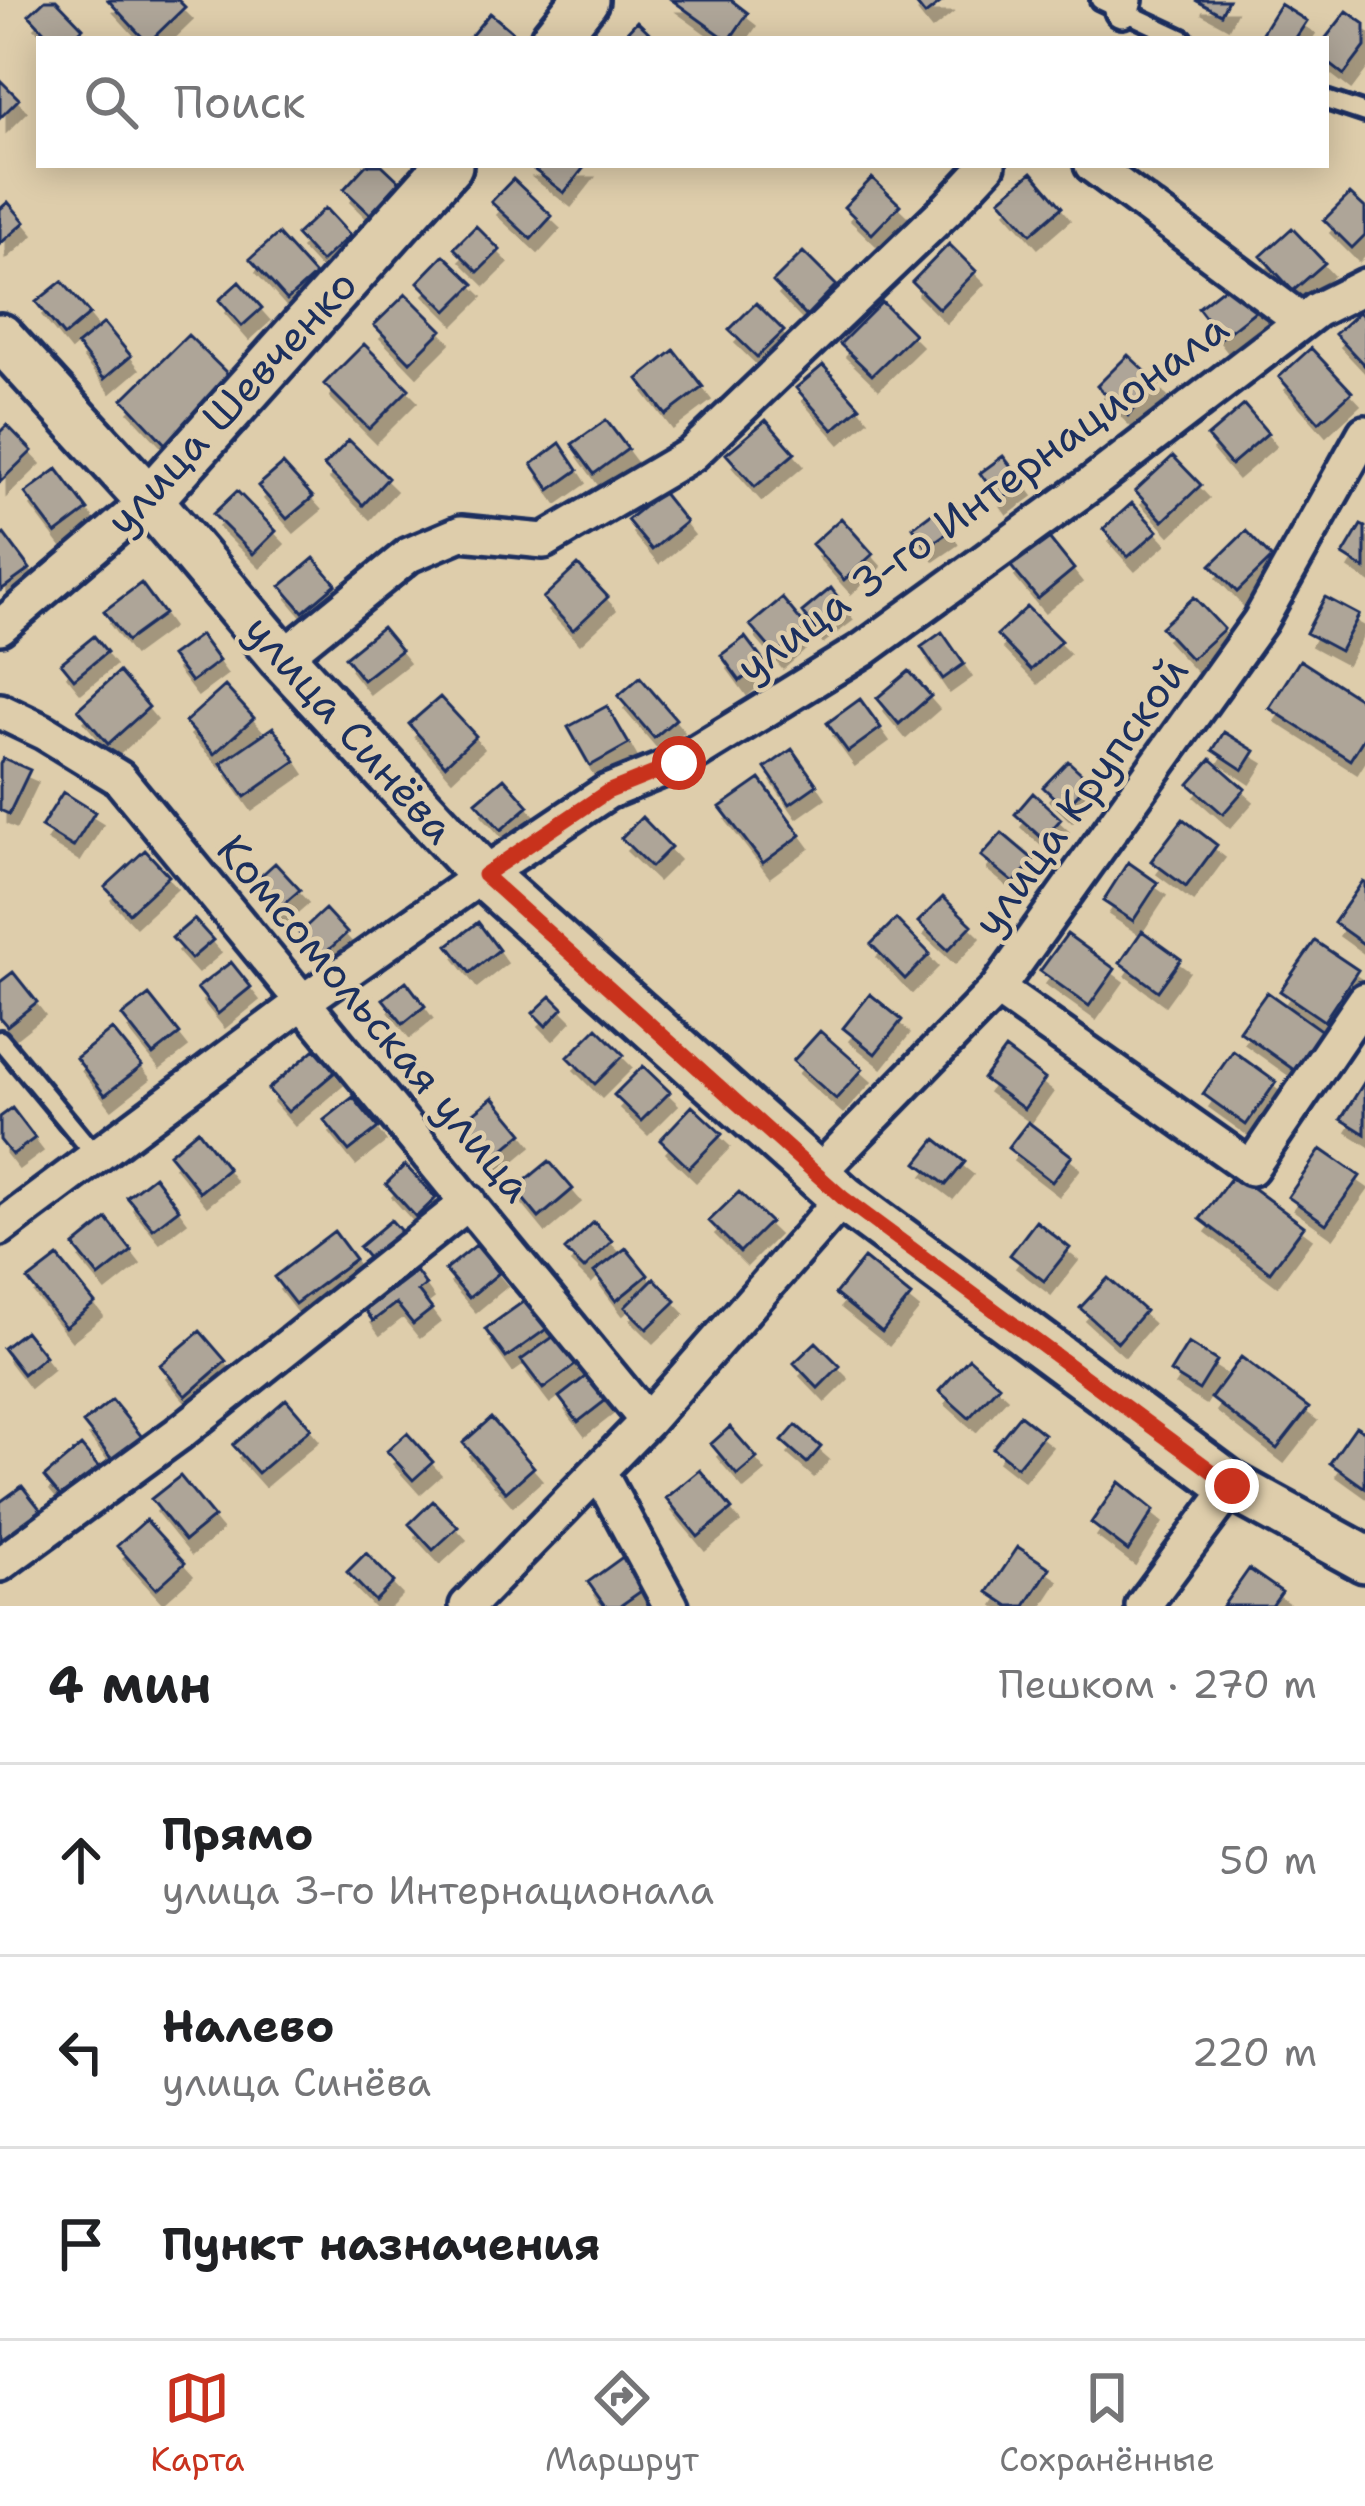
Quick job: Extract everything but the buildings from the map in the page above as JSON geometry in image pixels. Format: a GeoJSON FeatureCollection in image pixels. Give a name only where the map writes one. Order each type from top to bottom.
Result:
{"type":"FeatureCollection","features":[{"type":"Feature","properties":{"kind":"main road"},"geometry":{"type":"LineString","coordinates":[[556,36],[585,0]]}},
{"type":"Feature","properties":{"kind":"main road","name":"улица Шевченко"},"geometry":{"type":"LineString","coordinates":[[148,500],[446,168]]}},
{"type":"Feature","properties":{"kind":"main road","name":"улица Синёва"},"geometry":{"type":"LineString","coordinates":[[0,337],[148,500],[282,658],[484,875],[830,1186],[1232,1486],[1365,1559]]}},
{"type":"Feature","properties":{"kind":"street"},"geometry":{"type":"LineString","coordinates":[[282,658],[409,555],[460,533],[544,541],[692,454],[985,168]]}},
{"type":"Feature","properties":{"kind":"street"},"geometry":{"type":"LineString","coordinates":[[1096,168],[1302,321]]}},
{"type":"Feature","properties":{"kind":"street","name":"улица 3-го Интернационала"},"geometry":{"type":"LineString","coordinates":[[0,1228],[304,1001],[484,875],[607,792],[679,763],[864,649],[1091,484],[1317,310],[1365,286]]}},
{"type":"Feature","properties":{"kind":"street","name":"улица Крупской"},"geometry":{"type":"LineString","coordinates":[[467,1606],[647,1421],[830,1186],[997,989],[1260,621],[1365,433]]}},
{"type":"Feature","properties":{"kind":"street","name":"улица Шевченко"},"geometry":{"type":"LineString","coordinates":[[0,627],[148,500]]}},
{"type":"Feature","properties":{"kind":"street","name":"Комсомольская улица"},"geometry":{"type":"LineString","coordinates":[[0,711],[119,778],[647,1421]]}},
{"type":"Feature","properties":{"kind":"street"},"geometry":{"type":"LineString","coordinates":[[997,989],[1251,1168],[1365,1000]]}},
{"type":"Feature","properties":{"kind":"street"},"geometry":{"type":"LineString","coordinates":[[0,1564],[178,1434],[469,1202]]}},
{"type":"Feature","properties":{"kind":"street"},"geometry":{"type":"LineString","coordinates":[[599,1472],[671,1606]]}},
{"type":"Feature","properties":{"kind":"street"},"geometry":{"type":"LineString","coordinates":[[1142,1606],[1232,1486]]}},
{"type":"Feature","properties":{"kind":"lane"},"geometry":{"type":"LineString","coordinates":[[1116,4],[1177,36]]}},
{"type":"Feature","properties":{"kind":"lane"},"geometry":{"type":"LineString","coordinates":[[1329,101],[1365,112]]}},
{"type":"Feature","properties":{"kind":"lane"},"geometry":{"type":"LineString","coordinates":[[0,1040],[96,1156]]}},
{"type":"Feature","properties":{"kind":"route"},"geometry":{"type":"LineString","coordinates":[[679,763],[607,792],[484,875],[843,1198],[1232,1486]]}}]}
